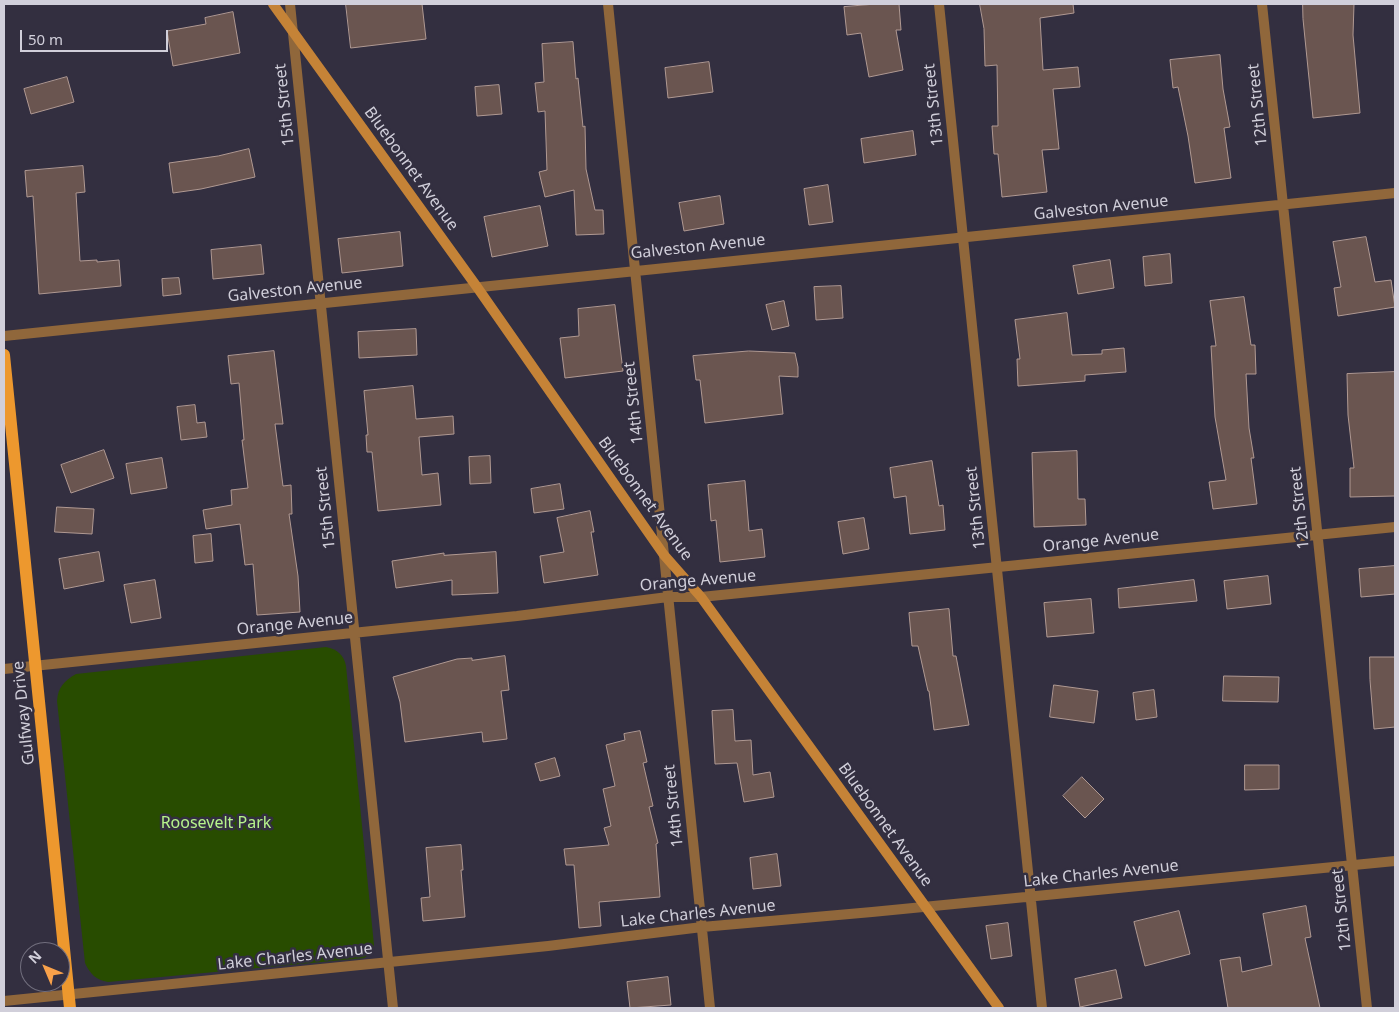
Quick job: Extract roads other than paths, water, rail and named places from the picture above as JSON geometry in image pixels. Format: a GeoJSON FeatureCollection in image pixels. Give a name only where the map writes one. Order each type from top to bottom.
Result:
{"type":"FeatureCollection","features":[{"type":"Feature","properties":{"kind":"main road","name":"Gulfway Drive"},"geometry":{"type":"LineString","coordinates":[[4,355],[70,1008]]}},
{"type":"Feature","properties":{"kind":"street","name":"Bluebonnet Avenue"},"geometry":{"type":"LineString","coordinates":[[273,4],[477,287],[664,555],[701,596],[999,1008]]}},
{"type":"Feature","properties":{"kind":"street","name":"15th Street"},"geometry":{"type":"LineString","coordinates":[[290,4],[393,1008]]}},
{"type":"Feature","properties":{"kind":"street","name":"14th Street"},"geometry":{"type":"LineString","coordinates":[[608,4],[710,1008]]}},
{"type":"Feature","properties":{"kind":"street","name":"13th Street"},"geometry":{"type":"LineString","coordinates":[[939,4],[1042,1008]]}},
{"type":"Feature","properties":{"kind":"street","name":"12th Street"},"geometry":{"type":"LineString","coordinates":[[1262,4],[1367,1008]]}},
{"type":"Feature","properties":{"kind":"street","name":"Galveston Avenue"},"geometry":{"type":"LineString","coordinates":[[4,336],[477,287],[635,268],[1395,193]]}},
{"type":"Feature","properties":{"kind":"street","name":"Orange Avenue"},"geometry":{"type":"LineString","coordinates":[[4,668],[517,616],[668,597],[701,596],[1395,527]]}},
{"type":"Feature","properties":{"kind":"street","name":"Lake Charles Avenue"},"geometry":{"type":"LineString","coordinates":[[4,1001],[388,963],[702,927],[1395,861]]}},
{"type":"Feature","properties":{"kind":"park label","name":"Roosevelt Park"},"geometry":{"type":"Point","coordinates":[216,823]}}]}
